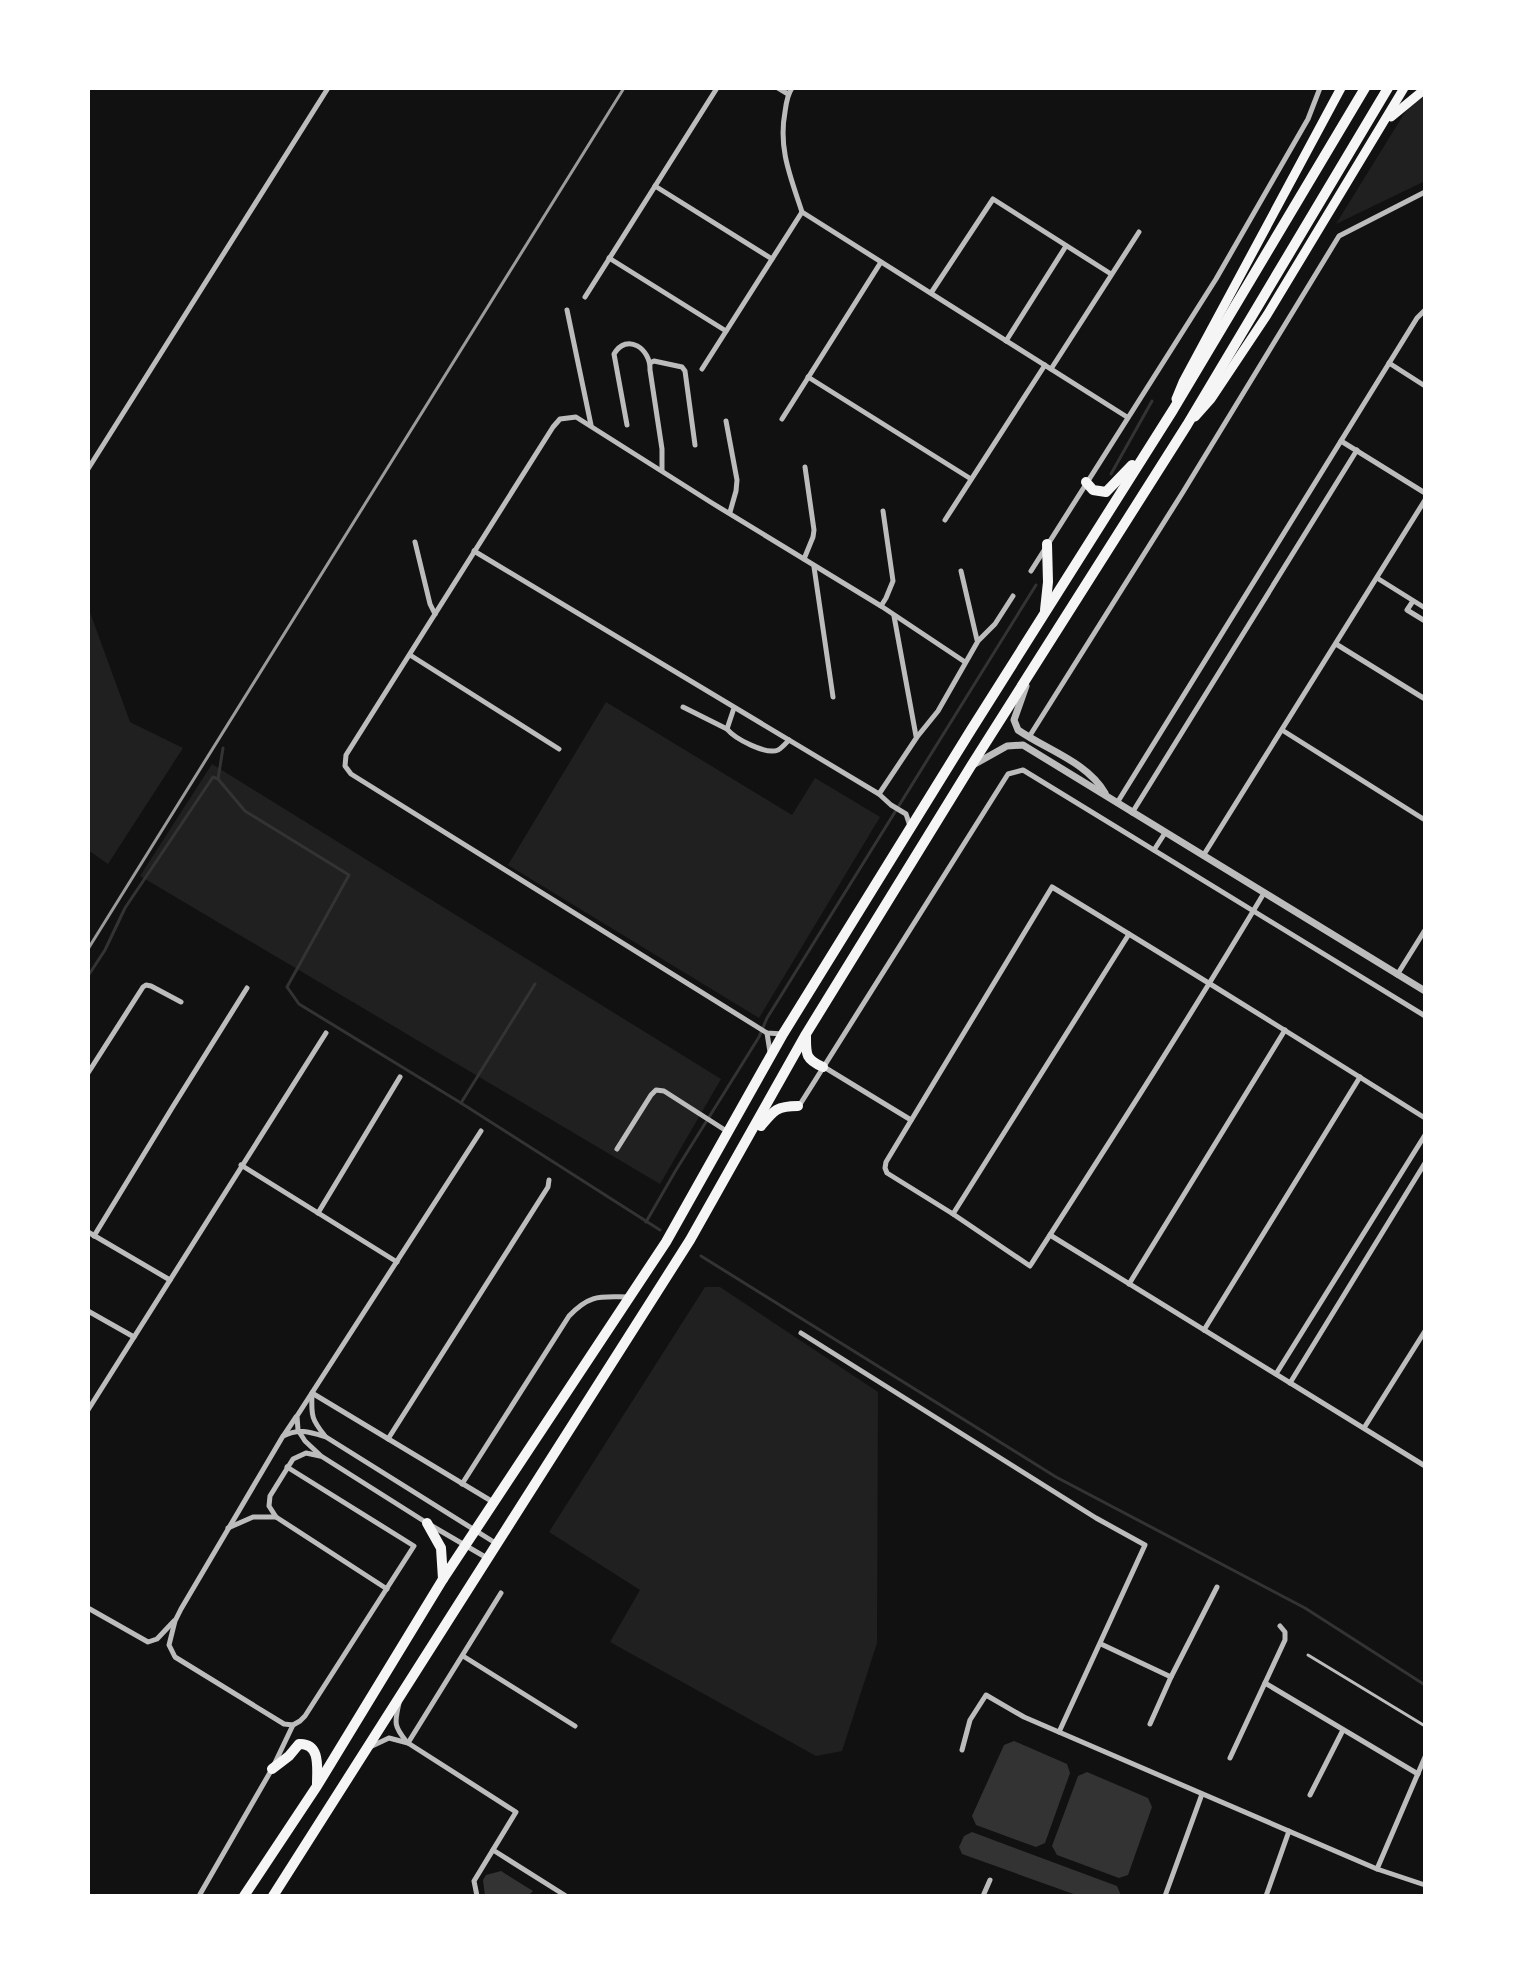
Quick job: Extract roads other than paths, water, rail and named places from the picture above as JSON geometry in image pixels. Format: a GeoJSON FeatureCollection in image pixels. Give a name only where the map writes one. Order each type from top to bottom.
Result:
{"type":"FeatureCollection","features":[{"type":"Feature","properties":{"kind":"highway"},"geometry":{"type":"LineString","coordinates":[[244,1896],[317,1786],[443,1579],[666,1242],[783,1034],[1173,410],[1365,88]]}},
{"type":"Feature","properties":{"kind":"highway"},"geometry":{"type":"LineString","coordinates":[[274,1896],[674,1265],[806,1034],[1187,425],[1388,88]]}},
{"type":"Feature","properties":{"kind":"highway"},"geometry":{"type":"LineString","coordinates":[[1187,425],[1211,399],[1267,315],[1404,88]]}},
{"type":"Feature","properties":{"kind":"highway"},"geometry":{"type":"LineString","coordinates":[[1385,122],[1425,89]]}},
{"type":"Feature","properties":{"kind":"highway"},"geometry":{"type":"LineString","coordinates":[[1173,410],[1183,382],[1338,92]]}},
{"type":"Feature","properties":{"kind":"highway"},"geometry":{"type":"LineString","coordinates":[[1086,482],[1093,490],[1106,492],[1147,450]]}},
{"type":"Feature","properties":{"kind":"highway"},"geometry":{"type":"LineString","coordinates":[[1045,612],[1047,544]]}},
{"type":"Feature","properties":{"kind":"highway"},"geometry":{"type":"LineString","coordinates":[[806,1034],[808,1057],[823,1067]]}},
{"type":"Feature","properties":{"kind":"highway"},"geometry":{"type":"LineString","coordinates":[[739,1154],[774,1111],[782,1106],[798,1106]]}},
{"type":"Feature","properties":{"kind":"highway"},"geometry":{"type":"LineString","coordinates":[[427,1523],[441,1548],[443,1579]]}},
{"type":"Feature","properties":{"kind":"highway"},"geometry":{"type":"LineString","coordinates":[[272,1769],[299,1744],[306,1743],[315,1753],[317,1786]]}},
{"type":"Feature","properties":{"kind":"street"},"geometry":{"type":"LineString","coordinates":[[88,469],[328,88]]}},
{"type":"Feature","properties":{"kind":"street"},"geometry":{"type":"LineString","coordinates":[[585,297],[717,88]]}},
{"type":"Feature","properties":{"kind":"street"},"geometry":{"type":"LineString","coordinates":[[778,88],[790,91],[784,118],[784,158],[802,212],[1127,417]]}},
{"type":"Feature","properties":{"kind":"street"},"geometry":{"type":"LineString","coordinates":[[1031,571],[1216,279],[1308,119],[1320,88]]}},
{"type":"Feature","properties":{"kind":"street"},"geometry":{"type":"LineString","coordinates":[[655,186],[772,259]]}},
{"type":"Feature","properties":{"kind":"street"},"geometry":{"type":"LineString","coordinates":[[1029,737],[1339,236],[1425,192]]}},
{"type":"Feature","properties":{"kind":"street"},"geometry":{"type":"LineString","coordinates":[[931,293],[993,199],[1111,274]]}},
{"type":"Feature","properties":{"kind":"street"},"geometry":{"type":"LineString","coordinates":[[702,369],[802,212]]}},
{"type":"Feature","properties":{"kind":"street"},"geometry":{"type":"LineString","coordinates":[[1051,369],[1139,232]]}},
{"type":"Feature","properties":{"kind":"street"},"geometry":{"type":"LineString","coordinates":[[1006,341],[1066,246]]}},
{"type":"Feature","properties":{"kind":"street"},"geometry":{"type":"LineString","coordinates":[[609,258],[726,331]]}},
{"type":"Feature","properties":{"kind":"street"},"geometry":{"type":"LineString","coordinates":[[782,419],[881,262]]}},
{"type":"Feature","properties":{"kind":"street"},"geometry":{"type":"LineString","coordinates":[[567,310],[591,426]]}},
{"type":"Feature","properties":{"kind":"street"},"geometry":{"type":"LineString","coordinates":[[1117,803],[1417,318],[1425,310]]}},
{"type":"Feature","properties":{"kind":"street"},"geometry":{"type":"LineString","coordinates":[[627,425],[614,354],[624,344],[633,344],[646,352],[650,363],[662,449],[662,471]]}},
{"type":"Feature","properties":{"kind":"street"},"geometry":{"type":"LineString","coordinates":[[650,363],[654,361],[682,367],[685,371],[695,445]]}},
{"type":"Feature","properties":{"kind":"street"},"geometry":{"type":"LineString","coordinates":[[1389,363],[1425,386]]}},
{"type":"Feature","properties":{"kind":"street"},"geometry":{"type":"LineString","coordinates":[[945,520],[1045,365]]}},
{"type":"Feature","properties":{"kind":"street"},"geometry":{"type":"LineString","coordinates":[[808,377],[971,479]]}},
{"type":"Feature","properties":{"kind":"street"},"geometry":{"type":"LineString","coordinates":[[783,1034],[765,1032],[351,774],[345,766],[346,755],[560,419],[576,417],[591,426],[881,606],[965,662]]}},
{"type":"Feature","properties":{"kind":"street"},"geometry":{"type":"LineString","coordinates":[[726,421],[737,480],[730,512]]}},
{"type":"Feature","properties":{"kind":"street"},"geometry":{"type":"LineString","coordinates":[[1341,441],[1425,493]]}},
{"type":"Feature","properties":{"kind":"street"},"geometry":{"type":"LineString","coordinates":[[1132,813],[1357,450]]}},
{"type":"Feature","properties":{"kind":"street"},"geometry":{"type":"LineString","coordinates":[[804,559],[814,530],[805,467]]}},
{"type":"Feature","properties":{"kind":"street"},"geometry":{"type":"LineString","coordinates":[[1203,856],[1425,500]]}},
{"type":"Feature","properties":{"kind":"street"},"geometry":{"type":"LineString","coordinates":[[881,606],[893,581],[883,511]]}},
{"type":"Feature","properties":{"kind":"street"},"geometry":{"type":"LineString","coordinates":[[415,542],[435,614]]}},
{"type":"Feature","properties":{"kind":"street"},"geometry":{"type":"LineString","coordinates":[[474,551],[879,794],[903,812],[911,828]]}},
{"type":"Feature","properties":{"kind":"street"},"geometry":{"type":"LineString","coordinates":[[814,566],[833,697]]}},
{"type":"Feature","properties":{"kind":"street"},"geometry":{"type":"LineString","coordinates":[[961,571],[978,641]]}},
{"type":"Feature","properties":{"kind":"street"},"geometry":{"type":"LineString","coordinates":[[1377,578],[1425,608]]}},
{"type":"Feature","properties":{"kind":"street"},"geometry":{"type":"LineString","coordinates":[[879,794],[938,711],[978,641],[995,624],[1013,596]]}},
{"type":"Feature","properties":{"kind":"street"},"geometry":{"type":"LineString","coordinates":[[1413,601],[1407,610],[1425,621]]}},
{"type":"Feature","properties":{"kind":"street"},"geometry":{"type":"LineString","coordinates":[[894,615],[917,737]]}},
{"type":"Feature","properties":{"kind":"street"},"geometry":{"type":"LineString","coordinates":[[1336,644],[1425,699]]}},
{"type":"Feature","properties":{"kind":"street"},"geometry":{"type":"LineString","coordinates":[[410,655],[559,749]]}},
{"type":"Feature","properties":{"kind":"street"},"geometry":{"type":"LineString","coordinates":[[1029,677],[1014,720],[1018,730],[1077,765],[1099,783],[1106,795]]}},
{"type":"Feature","properties":{"kind":"street"},"geometry":{"type":"LineString","coordinates":[[683,707],[727,729],[732,736],[764,750],[777,751],[789,740]]}},
{"type":"Feature","properties":{"kind":"street"},"geometry":{"type":"LineString","coordinates":[[727,729],[734,708]]}},
{"type":"Feature","properties":{"kind":"street"},"geometry":{"type":"LineString","coordinates":[[1282,730],[1425,820]]}},
{"type":"Feature","properties":{"kind":"street"},"geometry":{"type":"LineString","coordinates":[[971,766],[1007,746],[1023,745],[1425,991]]}},
{"type":"Feature","properties":{"kind":"street"},"geometry":{"type":"LineString","coordinates":[[798,1106],[1008,774],[1023,770],[1425,1016]]}},
{"type":"Feature","properties":{"kind":"street"},"geometry":{"type":"LineString","coordinates":[[903,812],[922,811]]}},
{"type":"Feature","properties":{"kind":"street"},"geometry":{"type":"LineString","coordinates":[[1154,850],[1165,833]]}},
{"type":"Feature","properties":{"kind":"street"},"geometry":{"type":"LineString","coordinates":[[1264,893],[1209,983],[1030,1266],[887,1173],[886,1162],[1052,887],[1209,983],[1285,1030],[1425,1118]]}},
{"type":"Feature","properties":{"kind":"street"},"geometry":{"type":"LineString","coordinates":[[1397,975],[1425,930]]}},
{"type":"Feature","properties":{"kind":"street"},"geometry":{"type":"LineString","coordinates":[[953,1214],[1129,934]]}},
{"type":"Feature","properties":{"kind":"street"},"geometry":{"type":"LineString","coordinates":[[88,1073],[143,987],[151,986],[181,1002]]}},
{"type":"Feature","properties":{"kind":"street"},"geometry":{"type":"LineString","coordinates":[[94,1236],[247,988]]}},
{"type":"Feature","properties":{"kind":"street"},"geometry":{"type":"LineString","coordinates":[[1129,1284],[1285,1030]]}},
{"type":"Feature","properties":{"kind":"street"},"geometry":{"type":"LineString","coordinates":[[765,1032],[771,1056]]}},
{"type":"Feature","properties":{"kind":"street"},"geometry":{"type":"LineString","coordinates":[[88,1410],[326,1033]]}},
{"type":"Feature","properties":{"kind":"street"},"geometry":{"type":"LineString","coordinates":[[823,1067],[912,1120]]}},
{"type":"Feature","properties":{"kind":"street"},"geometry":{"type":"LineString","coordinates":[[318,1213],[400,1077]]}},
{"type":"Feature","properties":{"kind":"street"},"geometry":{"type":"LineString","coordinates":[[1204,1330],[1360,1077]]}},
{"type":"Feature","properties":{"kind":"street"},"geometry":{"type":"LineString","coordinates":[[617,1149],[656,1090],[664,1091],[728,1133]]}},
{"type":"Feature","properties":{"kind":"street"},"geometry":{"type":"LineString","coordinates":[[293,1725],[284,1724],[175,1657],[169,1645],[175,1621],[283,1436],[481,1131]]}},
{"type":"Feature","properties":{"kind":"street"},"geometry":{"type":"LineString","coordinates":[[1276,1374],[1425,1135]]}},
{"type":"Feature","properties":{"kind":"street"},"geometry":{"type":"LineString","coordinates":[[1290,1383],[1425,1163]]}},
{"type":"Feature","properties":{"kind":"street"},"geometry":{"type":"LineString","coordinates":[[241,1165],[397,1262]]}},
{"type":"Feature","properties":{"kind":"street"},"geometry":{"type":"LineString","coordinates":[[388,1439],[548,1187],[549,1180]]}},
{"type":"Feature","properties":{"kind":"street"},"geometry":{"type":"LineString","coordinates":[[88,1232],[170,1280]]}},
{"type":"Feature","properties":{"kind":"street"},"geometry":{"type":"LineString","coordinates":[[1050,1235],[1425,1466]]}},
{"type":"Feature","properties":{"kind":"street"},"geometry":{"type":"LineString","coordinates":[[462,1484],[569,1316],[581,1304],[596,1297],[631,1297]]}},
{"type":"Feature","properties":{"kind":"street"},"geometry":{"type":"LineString","coordinates":[[88,1311],[134,1337]]}},
{"type":"Feature","properties":{"kind":"street"},"geometry":{"type":"LineString","coordinates":[[1363,1428],[1425,1331]]}},
{"type":"Feature","properties":{"kind":"street"},"geometry":{"type":"LineString","coordinates":[[801,1333],[1096,1518],[1145,1545],[1059,1732]]}},
{"type":"Feature","properties":{"kind":"street"},"geometry":{"type":"LineString","coordinates":[[312,1393],[494,1503]]}},
{"type":"Feature","properties":{"kind":"street"},"geometry":{"type":"LineString","coordinates":[[312,1393],[313,1422],[326,1437]]}},
{"type":"Feature","properties":{"kind":"street"},"geometry":{"type":"LineString","coordinates":[[297,1416],[298,1430],[321,1456],[487,1559]]}},
{"type":"Feature","properties":{"kind":"street"},"geometry":{"type":"LineString","coordinates":[[283,1436],[298,1430],[326,1437],[497,1544]]}},
{"type":"Feature","properties":{"kind":"street"},"geometry":{"type":"LineString","coordinates":[[321,1456],[306,1453],[293,1459],[270,1496],[269,1506],[276,1517],[387,1589]]}},
{"type":"Feature","properties":{"kind":"street"},"geometry":{"type":"LineString","coordinates":[[199,1896],[272,1769],[293,1725],[305,1716],[414,1546],[287,1467]]}},
{"type":"Feature","properties":{"kind":"street"},"geometry":{"type":"LineString","coordinates":[[227,1529],[253,1517],[276,1517]]}},
{"type":"Feature","properties":{"kind":"street"},"geometry":{"type":"LineString","coordinates":[[1150,1724],[1217,1587]]}},
{"type":"Feature","properties":{"kind":"street"},"geometry":{"type":"LineString","coordinates":[[408,1743],[501,1593]]}},
{"type":"Feature","properties":{"kind":"street"},"geometry":{"type":"LineString","coordinates":[[88,1608],[148,1642],[157,1639],[175,1621]]}},
{"type":"Feature","properties":{"kind":"street"},"geometry":{"type":"LineString","coordinates":[[1230,1758],[1285,1640],[1285,1632],[1280,1626]]}},
{"type":"Feature","properties":{"kind":"street"},"geometry":{"type":"LineString","coordinates":[[1101,1644],[1171,1677]]}},
{"type":"Feature","properties":{"kind":"street"},"geometry":{"type":"LineString","coordinates":[[463,1656],[575,1726]]}},
{"type":"Feature","properties":{"kind":"street"},"geometry":{"type":"LineString","coordinates":[[1265,1683],[1418,1774]]}},
{"type":"Feature","properties":{"kind":"street"},"geometry":{"type":"LineString","coordinates":[[962,1750],[970,1720],[986,1695],[1024,1717],[1377,1869],[1425,1885]]}},
{"type":"Feature","properties":{"kind":"street"},"geometry":{"type":"LineString","coordinates":[[400,1698],[395,1724],[408,1743],[516,1812],[474,1881],[477,1896]]}},
{"type":"Feature","properties":{"kind":"street"},"geometry":{"type":"LineString","coordinates":[[1310,1795],[1343,1730]]}},
{"type":"Feature","properties":{"kind":"street"},"geometry":{"type":"LineString","coordinates":[[368,1749],[389,1738],[408,1743]]}},
{"type":"Feature","properties":{"kind":"street"},"geometry":{"type":"LineString","coordinates":[[1377,1869],[1425,1757]]}},
{"type":"Feature","properties":{"kind":"street"},"geometry":{"type":"LineString","coordinates":[[1165,1896],[1202,1794]]}},
{"type":"Feature","properties":{"kind":"street"},"geometry":{"type":"LineString","coordinates":[[1266,1896],[1289,1831]]}},
{"type":"Feature","properties":{"kind":"street"},"geometry":{"type":"LineString","coordinates":[[493,1850],[566,1896]]}},
{"type":"Feature","properties":{"kind":"street"},"geometry":{"type":"LineString","coordinates":[[983,1896],[990,1880]]}},
{"type":"Feature","properties":{"kind":"lane"},"geometry":{"type":"LineString","coordinates":[[1308,1655],[1425,1726]]}},
{"type":"Feature","properties":{"kind":"waterway"},"geometry":{"type":"LineString","coordinates":[[1111,474],[1152,401]]}},
{"type":"Feature","properties":{"kind":"waterway"},"geometry":{"type":"LineString","coordinates":[[646,1222],[759,1037],[767,1018],[1036,585]]}},
{"type":"Feature","properties":{"kind":"waterway"},"geometry":{"type":"LineString","coordinates":[[223,748],[218,779],[245,811],[349,875],[287,987],[299,1004],[660,1230]]}},
{"type":"Feature","properties":{"kind":"waterway"},"geometry":{"type":"LineString","coordinates":[[88,976],[105,950],[125,908],[213,777],[218,779]]}},
{"type":"Feature","properties":{"kind":"waterway"},"geometry":{"type":"LineString","coordinates":[[461,1103],[535,984]]}},
{"type":"Feature","properties":{"kind":"waterway"},"geometry":{"type":"LineString","coordinates":[[701,1256],[1056,1477],[1305,1608],[1425,1685]]}},
{"type":"Feature","properties":{"kind":"railway"},"geometry":{"type":"LineString","coordinates":[[88,949],[624,88]]}}]}
